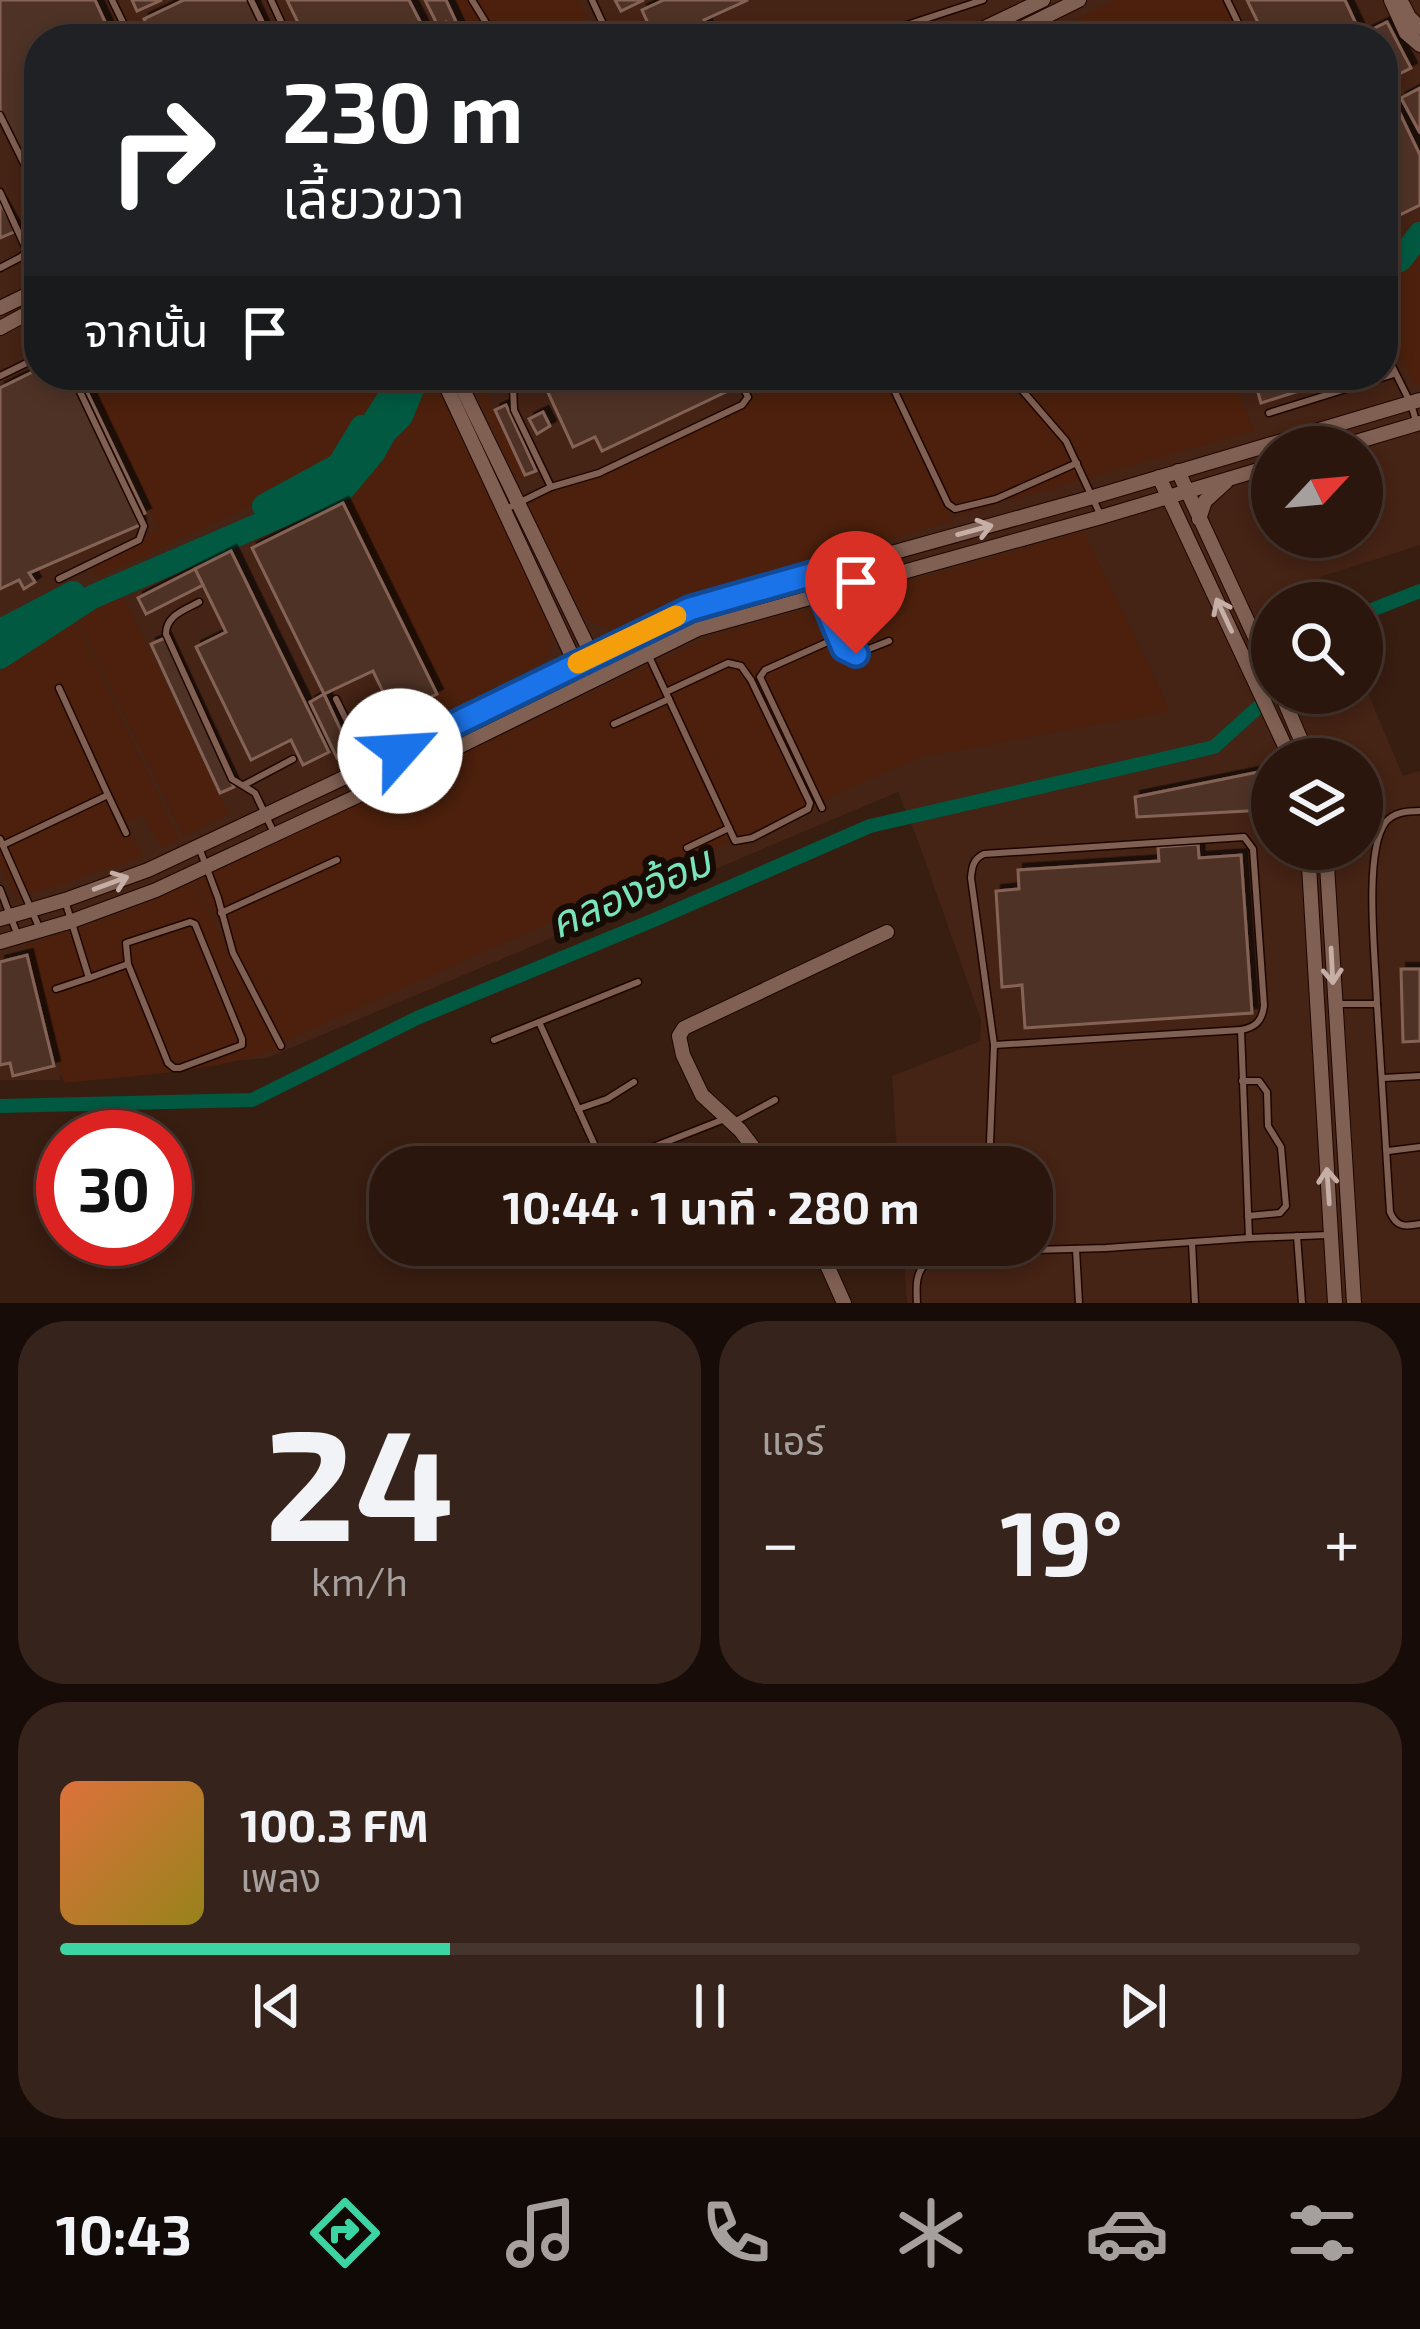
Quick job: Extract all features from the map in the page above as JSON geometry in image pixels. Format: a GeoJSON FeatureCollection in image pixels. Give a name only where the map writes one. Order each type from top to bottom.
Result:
{"type":"FeatureCollection","features":[{"type":"Feature","properties":{"kind":"street"},"geometry":{"type":"LineString","coordinates":[[993,24],[1043,0]]}},
{"type":"Feature","properties":{"kind":"street"},"geometry":{"type":"LineString","coordinates":[[1030,24],[1078,0]]}},
{"type":"Feature","properties":{"kind":"street"},"geometry":{"type":"LineString","coordinates":[[1391,0],[1406,33],[1420,45]]}},
{"type":"Feature","properties":{"kind":"street"},"geometry":{"type":"LineString","coordinates":[[1401,0],[1420,28]]}},
{"type":"Feature","properties":{"kind":"street"},"geometry":{"type":"LineString","coordinates":[[454,390],[602,676]]}},
{"type":"Feature","properties":{"kind":"street"},"geometry":{"type":"LineString","coordinates":[[6,918],[148,870],[690,609],[1415,402]]}},
{"type":"Feature","properties":{"kind":"street"},"geometry":{"type":"LineString","coordinates":[[1383,434],[1418,424]]}},
{"type":"Feature","properties":{"kind":"street"},"geometry":{"type":"LineString","coordinates":[[1178,471],[1251,629]]}},
{"type":"Feature","properties":{"kind":"street"},"geometry":{"type":"LineString","coordinates":[[0,941],[156,890],[698,629],[1251,472]]}},
{"type":"Feature","properties":{"kind":"street"},"geometry":{"type":"LineString","coordinates":[[1159,477],[1281,738]]}},
{"type":"Feature","properties":{"kind":"street"},"geometry":{"type":"LineString","coordinates":[[1199,519],[1205,501],[1229,479]]}},
{"type":"Feature","properties":{"kind":"street"},"geometry":{"type":"LineString","coordinates":[[1139,505],[1166,511],[1183,526]]}},
{"type":"Feature","properties":{"kind":"street"},"geometry":{"type":"LineString","coordinates":[[511,506],[585,684]]}},
{"type":"Feature","properties":{"kind":"street"},"geometry":{"type":"LineString","coordinates":[[1309,870],[1335,1303]]}},
{"type":"Feature","properties":{"kind":"street"},"geometry":{"type":"LineString","coordinates":[[1327,870],[1354,1303]]}},
{"type":"Feature","properties":{"kind":"street"},"geometry":{"type":"LineString","coordinates":[[751,1146],[709,1104],[693,1078],[679,1042],[684,1028],[887,932]]}},
{"type":"Feature","properties":{"kind":"street"},"geometry":{"type":"LineString","coordinates":[[827,1266],[844,1303]]}},
{"type":"Feature","properties":{"kind":"lane"},"geometry":{"type":"LineString","coordinates":[[910,24],[983,0]]}},
{"type":"Feature","properties":{"kind":"lane"},"geometry":{"type":"LineString","coordinates":[[0,116],[24,164]]}},
{"type":"Feature","properties":{"kind":"lane"},"geometry":{"type":"LineString","coordinates":[[0,192],[24,244]]}},
{"type":"Feature","properties":{"kind":"lane"},"geometry":{"type":"LineString","coordinates":[[58,578],[139,540],[144,526],[79,390]]}},
{"type":"Feature","properties":{"kind":"lane"},"geometry":{"type":"LineString","coordinates":[[513,390],[514,410],[551,487]]}},
{"type":"Feature","properties":{"kind":"lane"},"geometry":{"type":"LineString","coordinates":[[511,506],[598,473],[742,405],[748,397],[744,390]]}},
{"type":"Feature","properties":{"kind":"lane"},"geometry":{"type":"LineString","coordinates":[[894,390],[948,504],[955,509],[996,499],[1077,463]]}},
{"type":"Feature","properties":{"kind":"lane"},"geometry":{"type":"LineString","coordinates":[[1023,390],[1056,428],[1101,518]]}},
{"type":"Feature","properties":{"kind":"lane"},"geometry":{"type":"LineString","coordinates":[[1269,413],[1343,390]]}},
{"type":"Feature","properties":{"kind":"lane"},"geometry":{"type":"LineString","coordinates":[[1415,402],[1418,424]]}},
{"type":"Feature","properties":{"kind":"lane"},"geometry":{"type":"LineString","coordinates":[[813,574],[844,648],[856,654],[889,641]]}},
{"type":"Feature","properties":{"kind":"lane"},"geometry":{"type":"LineString","coordinates":[[200,602],[172,616],[166,634],[232,779],[255,793],[275,835]]}},
{"type":"Feature","properties":{"kind":"lane"},"geometry":{"type":"LineString","coordinates":[[614,724],[667,695],[728,663],[741,666],[810,802],[808,809],[752,838],[736,841],[729,828],[667,695],[648,653],[638,634]]}},
{"type":"Feature","properties":{"kind":"lane"},"geometry":{"type":"LineString","coordinates":[[822,808],[760,676],[839,637]]}},
{"type":"Feature","properties":{"kind":"lane"},"geometry":{"type":"LineString","coordinates":[[59,688],[127,833]]}},
{"type":"Feature","properties":{"kind":"lane"},"geometry":{"type":"LineString","coordinates":[[336,699],[379,785]]}},
{"type":"Feature","properties":{"kind":"lane"},"geometry":{"type":"LineString","coordinates":[[244,785],[293,759]]}},
{"type":"Feature","properties":{"kind":"lane"},"geometry":{"type":"LineString","coordinates":[[40,930],[1,842],[108,795]]}},
{"type":"Feature","properties":{"kind":"lane"},"geometry":{"type":"LineString","coordinates":[[1420,811],[1397,813],[1384,824],[1372,866],[1390,1212],[1400,1226],[1420,1224]]}},
{"type":"Feature","properties":{"kind":"lane"},"geometry":{"type":"LineString","coordinates":[[687,848],[729,828]]}},
{"type":"Feature","properties":{"kind":"lane"},"geometry":{"type":"LineString","coordinates":[[990,1146],[994,1046],[971,878],[976,858],[1244,837],[1252,849],[1264,1006],[1257,1024],[1241,1030],[994,1046]]}},
{"type":"Feature","properties":{"kind":"lane"},"geometry":{"type":"LineString","coordinates":[[198,847],[233,953],[281,1046]]}},
{"type":"Feature","properties":{"kind":"lane"},"geometry":{"type":"LineString","coordinates":[[221,913],[337,860]]}},
{"type":"Feature","properties":{"kind":"lane"},"geometry":{"type":"LineString","coordinates":[[0,889],[6,918],[19,937]]}},
{"type":"Feature","properties":{"kind":"lane"},"geometry":{"type":"LineString","coordinates":[[65,901],[88,978]]}},
{"type":"Feature","properties":{"kind":"lane"},"geometry":{"type":"LineString","coordinates":[[195,924],[242,1045],[175,1068],[161,1051],[128,964],[126,943],[195,924]]}},
{"type":"Feature","properties":{"kind":"lane"},"geometry":{"type":"LineString","coordinates":[[56,988],[128,964]]}},
{"type":"Feature","properties":{"kind":"lane"},"geometry":{"type":"LineString","coordinates":[[494,1040],[638,982]]}},
{"type":"Feature","properties":{"kind":"lane"},"geometry":{"type":"LineString","coordinates":[[1316,1005],[1377,1004]]}},
{"type":"Feature","properties":{"kind":"lane"},"geometry":{"type":"LineString","coordinates":[[539,1022],[606,1162],[775,1100]]}},
{"type":"Feature","properties":{"kind":"lane"},"geometry":{"type":"LineString","coordinates":[[1241,1030],[1249,1238]]}},
{"type":"Feature","properties":{"kind":"lane"},"geometry":{"type":"LineString","coordinates":[[1382,1078],[1420,1076]]}},
{"type":"Feature","properties":{"kind":"lane"},"geometry":{"type":"LineString","coordinates":[[1242,1081],[1259,1081],[1267,1091],[1268,1126],[1281,1147],[1286,1207],[1280,1213],[1248,1216]]}},
{"type":"Feature","properties":{"kind":"lane"},"geometry":{"type":"LineString","coordinates":[[578,1109],[614,1096],[634,1082]]}},
{"type":"Feature","properties":{"kind":"lane"},"geometry":{"type":"LineString","coordinates":[[1388,1151],[1420,1147]]}},
{"type":"Feature","properties":{"kind":"lane"},"geometry":{"type":"LineString","coordinates":[[1053,1249],[1331,1234]]}},
{"type":"Feature","properties":{"kind":"lane"},"geometry":{"type":"LineString","coordinates":[[1297,1236],[1301,1303]]}},
{"type":"Feature","properties":{"kind":"lane"},"geometry":{"type":"LineString","coordinates":[[1192,1242],[1196,1303]]}},
{"type":"Feature","properties":{"kind":"lane"},"geometry":{"type":"LineString","coordinates":[[1076,1249],[1079,1303]]}},
{"type":"Feature","properties":{"kind":"lane"},"geometry":{"type":"LineString","coordinates":[[917,1303],[923,1266]]}},
{"type":"Feature","properties":{"kind":"shaded area"},"geometry":{"type":"Polygon","coordinates":[[[0,0],[1420,0],[1420,545],[1383,557],[1383,426],[1251,426],[1251,558],[1379,558],[1320,577],[1322,582],[1251,582],[1251,714],[1377,714],[1403,776],[1420,771],[1420,1303],[907,1303],[904,1266],[1053,1266],[1053,1146],[897,1146],[892,1076],[980,1041],[981,1020],[898,792],[267,1058],[60,1075],[60,1080],[0,1080],[0,0]]]}},
{"type":"Feature","properties":{"kind":"shaded area"},"geometry":{"type":"Polygon","coordinates":[[[454,0],[578,0],[590,24],[466,24],[454,0]]]}},
{"type":"Feature","properties":{"kind":"shaded area"},"geometry":{"type":"Polygon","coordinates":[[[1113,0],[1223,0],[1235,24],[1071,24],[1113,0]]]}},
{"type":"Feature","properties":{"kind":"shaded area"},"geometry":{"type":"Polygon","coordinates":[[[1420,253],[1420,383],[1415,386],[1398,350],[1398,270],[1420,253]]]}},
{"type":"Feature","properties":{"kind":"shaded area"},"geometry":{"type":"Polygon","coordinates":[[[93,390],[384,390],[339,465],[101,576],[89,568],[54,576],[159,529],[93,390]]]}},
{"type":"Feature","properties":{"kind":"shaded area"},"geometry":{"type":"Polygon","coordinates":[[[412,390],[438,390],[550,622],[549,656],[444,714],[344,497],[385,432],[401,416],[412,390]]]}},
{"type":"Feature","properties":{"kind":"shaded area"},"geometry":{"type":"Polygon","coordinates":[[[476,390],[483,390],[525,478],[516,478],[476,390]]]}},
{"type":"Feature","properties":{"kind":"shaded area"},"geometry":{"type":"Polygon","coordinates":[[[753,390],[890,390],[953,521],[689,595],[627,624],[597,625],[582,614],[528,506],[756,396],[753,390]]]}},
{"type":"Feature","properties":{"kind":"shaded area"},"geometry":{"type":"Polygon","coordinates":[[[894,390],[1237,390],[1251,431],[956,516],[894,390]]]}},
{"type":"Feature","properties":{"kind":"shaded area"},"geometry":{"type":"Polygon","coordinates":[[[1084,532],[1170,711],[920,757],[284,1041],[195,880],[712,636],[1084,532]]]}},
{"type":"Feature","properties":{"kind":"shaded area"},"geometry":{"type":"Polygon","coordinates":[[[120,590],[228,814],[183,836],[74,612],[120,590]]]}},
{"type":"Feature","properties":{"kind":"shaded area"},"geometry":{"type":"Polygon","coordinates":[[[72,614],[179,839],[162,848],[143,814],[126,822],[142,857],[16,899],[0,864],[0,661],[72,614]]]}},
{"type":"Feature","properties":{"kind":"shaded area"},"geometry":{"type":"Polygon","coordinates":[[[193,883],[282,1047],[202,1068],[64,1083],[26,945],[116,916],[193,883]]]}},
{"type":"Feature","properties":{"kind":"building"},"geometry":{"type":"Polygon","coordinates":[[[0,0],[95,0],[106,24],[24,24],[24,160],[0,110],[0,0]]]}},
{"type":"Feature","properties":{"kind":"building"},"geometry":{"type":"Polygon","coordinates":[[[132,0],[162,0],[137,11],[132,0]]]}},
{"type":"Feature","properties":{"kind":"building"},"geometry":{"type":"Polygon","coordinates":[[[184,0],[251,0],[262,24],[146,24],[144,19],[184,0]]]}},
{"type":"Feature","properties":{"kind":"building"},"geometry":{"type":"Polygon","coordinates":[[[287,0],[409,0],[421,24],[299,24],[287,0]]]}},
{"type":"Feature","properties":{"kind":"building"},"geometry":{"type":"Polygon","coordinates":[[[425,0],[446,0],[457,24],[437,24],[425,0]]]}},
{"type":"Feature","properties":{"kind":"building"},"geometry":{"type":"Polygon","coordinates":[[[615,0],[644,0],[621,11],[615,0]]]}},
{"type":"Feature","properties":{"kind":"building"},"geometry":{"type":"Polygon","coordinates":[[[664,0],[748,0],[704,20],[706,24],[648,24],[642,10],[664,0]]]}},
{"type":"Feature","properties":{"kind":"building"},"geometry":{"type":"Polygon","coordinates":[[[1247,0],[1345,0],[1356,24],[1259,24],[1247,0]]]}},
{"type":"Feature","properties":{"kind":"building"},"geometry":{"type":"Polygon","coordinates":[[[1398,43],[1411,68],[1398,74],[1398,43]]]}},
{"type":"Feature","properties":{"kind":"building"},"geometry":{"type":"Polygon","coordinates":[[[1420,88],[1420,133],[1401,98],[1420,88]]]}},
{"type":"Feature","properties":{"kind":"building"},"geometry":{"type":"Polygon","coordinates":[[[1398,109],[1420,155],[1420,205],[1398,216],[1398,109]]]}},
{"type":"Feature","properties":{"kind":"building"},"geometry":{"type":"Polygon","coordinates":[[[0,202],[16,231],[0,238],[0,202]]]}},
{"type":"Feature","properties":{"kind":"building"},"geometry":{"type":"Polygon","coordinates":[[[24,376],[24,390],[86,390],[145,513],[137,517],[140,525],[29,573],[35,582],[24,589],[19,580],[0,589],[0,388],[24,376]]]}},
{"type":"Feature","properties":{"kind":"building"},"geometry":{"type":"Polygon","coordinates":[[[547,390],[730,390],[602,451],[595,437],[573,447],[547,390]]]}},
{"type":"Feature","properties":{"kind":"building"},"geometry":{"type":"Polygon","coordinates":[[[1257,390],[1302,390],[1261,403],[1257,390]]]}},
{"type":"Feature","properties":{"kind":"building"},"geometry":{"type":"Polygon","coordinates":[[[506,405],[536,471],[525,475],[495,410],[506,405]]]}},
{"type":"Feature","properties":{"kind":"building"},"geometry":{"type":"Polygon","coordinates":[[[543,412],[550,426],[537,434],[529,419],[543,412]]]}},
{"type":"Feature","properties":{"kind":"building"},"geometry":{"type":"Polygon","coordinates":[[[343,503],[437,694],[394,715],[373,671],[324,694],[252,548],[343,503]]]}},
{"type":"Feature","properties":{"kind":"building"},"geometry":{"type":"Polygon","coordinates":[[[231,551],[329,752],[303,765],[291,740],[251,760],[196,647],[226,632],[195,569],[231,551]]]}},
{"type":"Feature","properties":{"kind":"building"},"geometry":{"type":"Polygon","coordinates":[[[195,569],[203,585],[146,614],[138,598],[195,569]]]}},
{"type":"Feature","properties":{"kind":"building"},"geometry":{"type":"Polygon","coordinates":[[[165,638],[234,787],[220,793],[151,644],[165,638]]]}},
{"type":"Feature","properties":{"kind":"building"},"geometry":{"type":"Polygon","coordinates":[[[324,694],[351,752],[337,758],[310,702],[324,694]]]}},
{"type":"Feature","properties":{"kind":"building"},"geometry":{"type":"Polygon","coordinates":[[[1251,773],[1251,811],[1137,817],[1135,797],[1251,773]]]}},
{"type":"Feature","properties":{"kind":"building"},"geometry":{"type":"Polygon","coordinates":[[[1198,844],[1199,858],[1241,855],[1252,1013],[1025,1028],[1022,985],[1002,987],[996,891],[1019,889],[1018,870],[1159,861],[1158,847],[1198,844]]]}},
{"type":"Feature","properties":{"kind":"building"},"geometry":{"type":"Polygon","coordinates":[[[27,955],[54,1066],[13,1076],[10,1063],[0,1065],[0,962],[27,955]]]}},
{"type":"Feature","properties":{"kind":"building"},"geometry":{"type":"Polygon","coordinates":[[[1401,969],[1420,969],[1420,1041],[1403,1042],[1401,969]]]}},
{"type":"Feature","properties":{"kind":"waterway"},"geometry":{"type":"LineString","coordinates":[[1398,261],[1420,234]]}},
{"type":"Feature","properties":{"kind":"waterway"},"geometry":{"type":"LineString","coordinates":[[360,443],[394,390]]}},
{"type":"Feature","properties":{"kind":"waterway"},"geometry":{"type":"LineString","coordinates":[[0,657],[92,597],[343,489],[401,416],[412,390]]}},
{"type":"Feature","properties":{"kind":"waterway"},"geometry":{"type":"LineString","coordinates":[[264,506],[339,465],[362,427]]}},
{"type":"Feature","properties":{"kind":"waterway","name":"คลองอ้อม"},"geometry":{"type":"LineString","coordinates":[[1383,606],[1420,591]]}},
{"type":"Feature","properties":{"kind":"waterway"},"geometry":{"type":"LineString","coordinates":[[0,631],[73,593]]}},
{"type":"Feature","properties":{"kind":"waterway","name":"คลองอ้อม"},"geometry":{"type":"LineString","coordinates":[[0,1106],[252,1100],[417,1018],[870,826],[1214,747],[1251,714]]}},
{"type":"Feature","properties":{"kind":"slow traffic"},"geometry":{"type":"LineString","coordinates":[[578,663],[676,616]]}},
{"type":"Feature","properties":{"kind":"route"},"geometry":{"type":"LineString","coordinates":[[400,751],[690,609],[813,574],[844,648],[856,654]]}}]}
